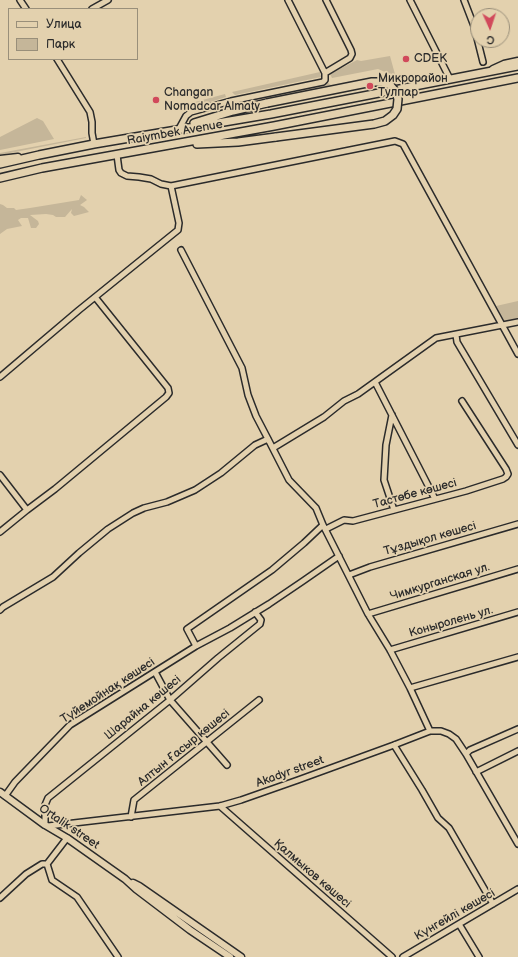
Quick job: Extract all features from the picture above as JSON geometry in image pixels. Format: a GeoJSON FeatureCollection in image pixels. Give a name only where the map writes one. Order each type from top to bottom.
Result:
{"type":"FeatureCollection","features":[{"type":"Feature","properties":{"kind":"highway","name":"Raiymbek Avenue"},"geometry":{"type":"LineString","coordinates":[[0,164],[94,144],[271,114],[518,66]]}},
{"type":"Feature","properties":{"kind":"highway","name":"Raiymbek Avenue"},"geometry":{"type":"LineString","coordinates":[[0,178],[42,168],[274,126],[504,80],[518,79]]}},
{"type":"Feature","properties":{"kind":"highway"},"geometry":{"type":"LineString","coordinates":[[164,132],[233,112],[372,82],[382,82],[390,85],[396,92],[398,99],[397,109],[393,116],[385,121],[367,125],[238,142],[167,146]]}},
{"type":"Feature","properties":{"kind":"main road"},"geometry":{"type":"LineString","coordinates":[[484,73],[504,64],[518,61]]}},
{"type":"Feature","properties":{"kind":"main road"},"geometry":{"type":"LineString","coordinates":[[0,159],[39,155]]}},
{"type":"Feature","properties":{"kind":"main road","name":"Ortalik street"},"geometry":{"type":"LineString","coordinates":[[2,794],[125,879],[190,930],[230,957]]}},
{"type":"Feature","properties":{"kind":"main road","name":"Ortalik street"},"geometry":{"type":"LineString","coordinates":[[125,879],[139,886],[241,957]]}},
{"type":"Feature","properties":{"kind":"street"},"geometry":{"type":"LineString","coordinates":[[94,8],[108,0]]}},
{"type":"Feature","properties":{"kind":"street"},"geometry":{"type":"LineString","coordinates":[[180,127],[186,116],[191,112],[231,101],[323,82],[325,80],[325,73],[288,0]]}},
{"type":"Feature","properties":{"kind":"street"},"geometry":{"type":"LineString","coordinates":[[325,73],[350,58],[352,54],[326,0]]}},
{"type":"Feature","properties":{"kind":"street"},"geometry":{"type":"LineString","coordinates":[[410,0],[450,79]]}},
{"type":"Feature","properties":{"kind":"street"},"geometry":{"type":"LineString","coordinates":[[464,0],[474,26],[483,62]]}},
{"type":"Feature","properties":{"kind":"street"},"geometry":{"type":"LineString","coordinates":[[58,60],[90,112],[94,144]]}},
{"type":"Feature","properties":{"kind":"street"},"geometry":{"type":"LineString","coordinates":[[231,101],[233,112]]}},
{"type":"Feature","properties":{"kind":"street"},"geometry":{"type":"LineString","coordinates":[[117,155],[121,174],[151,179],[161,184],[171,186],[395,141],[403,144],[518,354]]}},
{"type":"Feature","properties":{"kind":"street"},"geometry":{"type":"LineString","coordinates":[[0,377],[79,310],[178,230],[179,223],[171,186]]}},
{"type":"Feature","properties":{"kind":"street"},"geometry":{"type":"LineString","coordinates":[[181,250],[242,368],[248,395],[256,416],[289,480],[316,508],[368,614],[390,650],[430,731],[441,731],[456,739],[518,844]]}},
{"type":"Feature","properties":{"kind":"street"},"geometry":{"type":"LineString","coordinates":[[0,532],[55,489],[169,393],[168,388],[95,297]]}},
{"type":"Feature","properties":{"kind":"street"},"geometry":{"type":"LineString","coordinates":[[273,448],[324,417],[344,401],[358,394],[436,338],[518,322]]}},
{"type":"Feature","properties":{"kind":"street"},"geometry":{"type":"LineString","coordinates":[[456,335],[457,342],[518,445]]}},
{"type":"Feature","properties":{"kind":"street"},"geometry":{"type":"LineString","coordinates":[[375,382],[435,499]]}},
{"type":"Feature","properties":{"kind":"street","name":"Тастөбе көшесі"},"geometry":{"type":"LineString","coordinates":[[324,527],[344,520],[353,521],[435,499],[506,477],[508,474],[506,469],[462,401]]}},
{"type":"Feature","properties":{"kind":"street"},"geometry":{"type":"LineString","coordinates":[[392,415],[386,445],[384,480],[394,510]]}},
{"type":"Feature","properties":{"kind":"street"},"geometry":{"type":"LineString","coordinates":[[0,610],[53,578],[78,553],[108,529],[133,513],[144,508],[167,502],[195,490],[221,473],[255,445],[268,439]]}},
{"type":"Feature","properties":{"kind":"street"},"geometry":{"type":"LineString","coordinates":[[0,475],[27,510]]}},
{"type":"Feature","properties":{"kind":"street","name":"Тұздықол көшесі"},"geometry":{"type":"LineString","coordinates":[[349,575],[370,567],[518,524]]}},
{"type":"Feature","properties":{"kind":"street"},"geometry":{"type":"LineString","coordinates":[[196,646],[187,630],[272,570],[324,527]]}},
{"type":"Feature","properties":{"kind":"street","name":"Түйемойнақ көшесі"},"geometry":{"type":"LineString","coordinates":[[2,794],[70,725],[196,646],[230,628],[269,604],[339,556]]}},
{"type":"Feature","properties":{"kind":"street","name":"Чимкурганская ул."},"geometry":{"type":"LineString","coordinates":[[368,614],[518,569]]}},
{"type":"Feature","properties":{"kind":"street","name":"Шарайна көшесі"},"geometry":{"type":"LineString","coordinates":[[47,826],[45,806],[48,798],[170,700],[260,624],[261,620],[255,612]]}},
{"type":"Feature","properties":{"kind":"street","name":"Коныролень ул."},"geometry":{"type":"LineString","coordinates":[[390,650],[518,612]]}},
{"type":"Feature","properties":{"kind":"street"},"geometry":{"type":"LineString","coordinates":[[410,688],[518,657]]}},
{"type":"Feature","properties":{"kind":"street"},"geometry":{"type":"LineString","coordinates":[[155,672],[170,700],[227,765]]}},
{"type":"Feature","properties":{"kind":"street","name":"Алтын Ғасыр көшесі"},"geometry":{"type":"LineString","coordinates":[[131,817],[134,800],[260,700]]}},
{"type":"Feature","properties":{"kind":"street"},"geometry":{"type":"LineString","coordinates":[[466,754],[470,750],[518,729]]}},
{"type":"Feature","properties":{"kind":"street","name":"Akadyr street"},"geometry":{"type":"LineString","coordinates":[[47,826],[220,806],[241,800],[430,731]]}},
{"type":"Feature","properties":{"kind":"street"},"geometry":{"type":"LineString","coordinates":[[394,745],[438,818],[449,828],[492,904]]}},
{"type":"Feature","properties":{"kind":"street"},"geometry":{"type":"LineString","coordinates":[[476,772],[518,751]]}},
{"type":"Feature","properties":{"kind":"street","name":"Қалмыков көшесі"},"geometry":{"type":"LineString","coordinates":[[220,806],[392,957]]}},
{"type":"Feature","properties":{"kind":"street"},"geometry":{"type":"LineString","coordinates":[[0,898],[26,874],[42,864],[47,864],[67,838]]}},
{"type":"Feature","properties":{"kind":"street"},"geometry":{"type":"LineString","coordinates":[[47,864],[52,880],[76,897],[118,957]]}},
{"type":"Feature","properties":{"kind":"street","name":"Күнгейлі көшесі"},"geometry":{"type":"LineString","coordinates":[[403,957],[518,889]]}},
{"type":"Feature","properties":{"kind":"street"},"geometry":{"type":"LineString","coordinates":[[459,924],[479,957]]}},
{"type":"Feature","properties":{"kind":"green space"},"geometry":{"type":"Polygon","coordinates":[[[390,56],[396,78],[389,79],[385,72],[378,69],[332,78],[330,74],[357,60],[361,61],[390,56]]]}},
{"type":"Feature","properties":{"kind":"green space"},"geometry":{"type":"Polygon","coordinates":[[[320,72],[321,77],[235,95],[232,92],[320,72]]]}},
{"type":"Feature","properties":{"kind":"green space"},"geometry":{"type":"Polygon","coordinates":[[[327,82],[331,85],[235,105],[323,85],[327,82]]]}},
{"type":"Feature","properties":{"kind":"green space"},"geometry":{"type":"Polygon","coordinates":[[[225,94],[226,97],[201,105],[195,104],[195,102],[225,94]]]}},
{"type":"Feature","properties":{"kind":"green space"},"geometry":{"type":"Polygon","coordinates":[[[37,118],[43,121],[54,139],[0,150],[0,137],[37,118]]]}},
{"type":"Feature","properties":{"kind":"green space"},"geometry":{"type":"Polygon","coordinates":[[[86,138],[0,155],[0,153],[86,138]]]}},
{"type":"Feature","properties":{"kind":"green space"},"geometry":{"type":"Polygon","coordinates":[[[81,195],[87,200],[80,205],[89,212],[74,216],[71,213],[72,209],[65,217],[56,217],[46,214],[30,215],[38,221],[39,224],[36,228],[31,228],[28,218],[21,218],[18,220],[22,226],[7,229],[0,234],[0,204],[7,208],[14,208],[16,210],[79,200],[81,195]]]}},
{"type":"Feature","properties":{"kind":"green space"},"geometry":{"type":"Polygon","coordinates":[[[518,301],[518,318],[503,321],[496,306],[518,301]]]}},
{"type":"Feature","properties":{"kind":"place","name":"CDEK"},"geometry":{"type":"Point","coordinates":[406,59]}},
{"type":"Feature","properties":{"kind":"place","name":"Микрорайон Тулпар"},"geometry":{"type":"Point","coordinates":[370,86]}},
{"type":"Feature","properties":{"kind":"place","name":"Changan Nomadcar Almaty"},"geometry":{"type":"Point","coordinates":[156,100]}}]}
